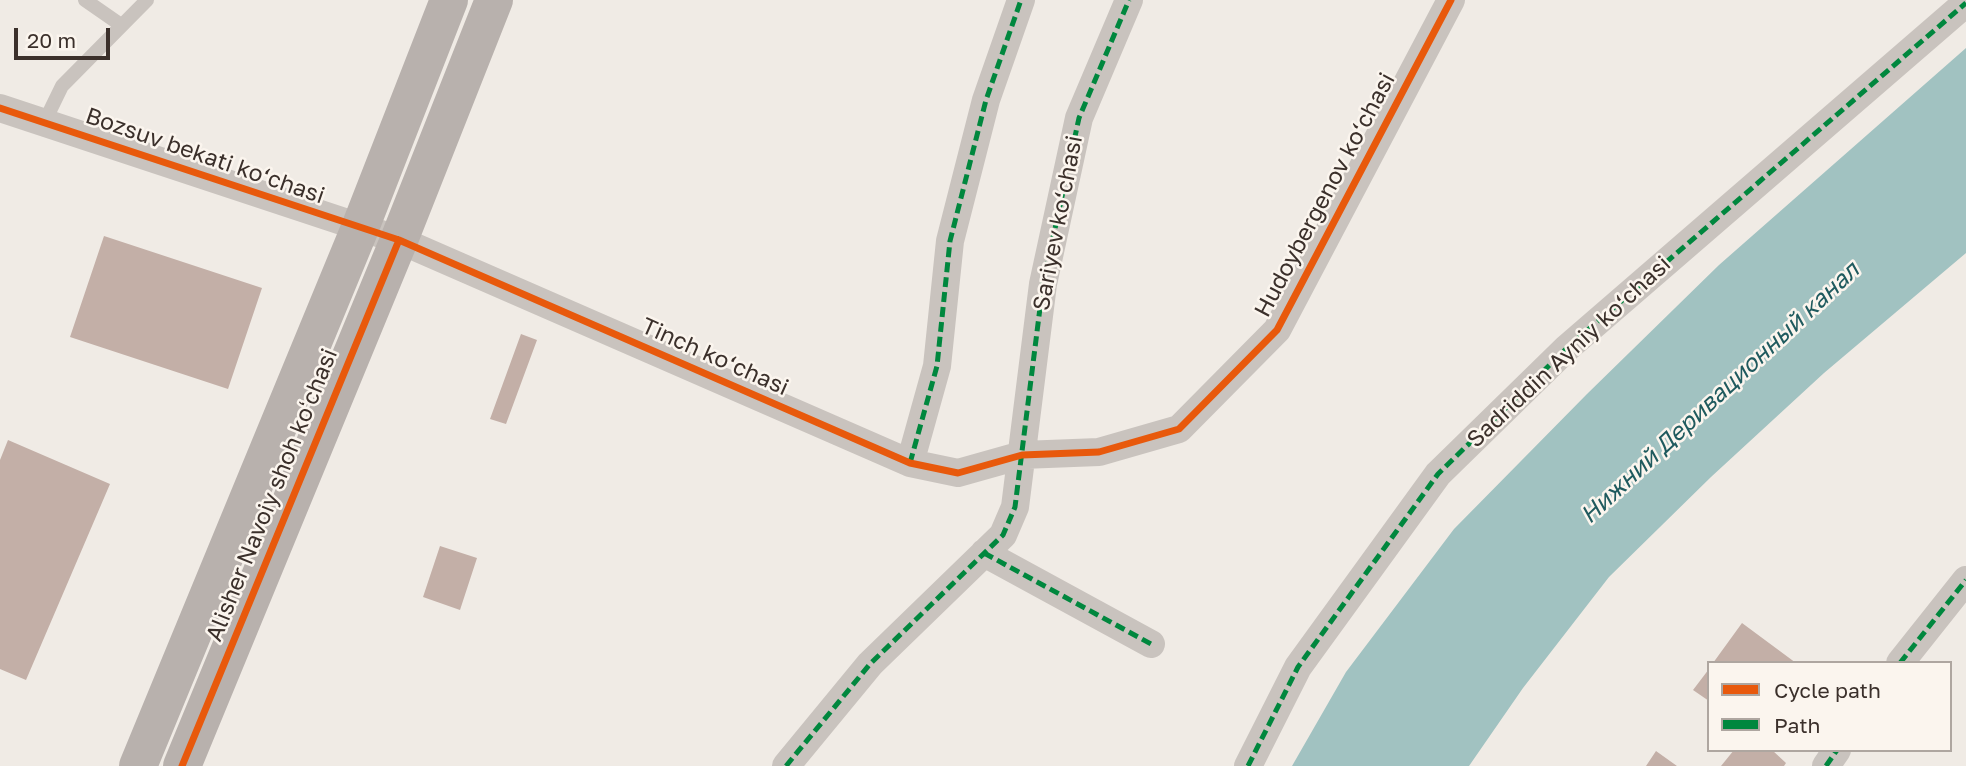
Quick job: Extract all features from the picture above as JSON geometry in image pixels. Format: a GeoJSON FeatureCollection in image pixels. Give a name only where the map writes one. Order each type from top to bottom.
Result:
{"type":"FeatureCollection","features":[{"type":"Feature","properties":{"kind":"main road","name":"Alisher Navoiy shoh koʻchasi"},"geometry":{"type":"LineString","coordinates":[[138,766],[360,228],[449,0]]}},
{"type":"Feature","properties":{"kind":"main road","name":"Alisher Navoiy shoh koʻchasi"},"geometry":{"type":"LineString","coordinates":[[182,766],[399,240],[494,0]]}},
{"type":"Feature","properties":{"kind":"street"},"geometry":{"type":"LineString","coordinates":[[910,463],[937,366],[950,241],[986,100],[1021,0]]}},
{"type":"Feature","properties":{"kind":"street","name":"Sariyev ko‘chasi"},"geometry":{"type":"LineString","coordinates":[[786,766],[870,664],[1003,535],[1015,507],[1043,284],[1079,118],[1129,0]]}},
{"type":"Feature","properties":{"kind":"street","name":"Hudoybergenov ko‘chasi"},"geometry":{"type":"LineString","coordinates":[[1022,455],[1099,452],[1179,429],[1277,330],[1451,0]]}},
{"type":"Feature","properties":{"kind":"street","name":"Sadriddin Ayniy ko‘chasi"},"geometry":{"type":"LineString","coordinates":[[1248,766],[1298,667],[1438,474],[1567,348],[1966,3]]}},
{"type":"Feature","properties":{"kind":"street","name":"Bozsuv bekati ko‘chasi"},"geometry":{"type":"LineString","coordinates":[[0,108],[399,240]]}},
{"type":"Feature","properties":{"kind":"street","name":"Tinch ko‘chasi"},"geometry":{"type":"LineString","coordinates":[[399,240],[910,463],[958,473],[1022,455]]}},
{"type":"Feature","properties":{"kind":"street"},"geometry":{"type":"LineString","coordinates":[[984,553],[1152,644]]}},
{"type":"Feature","properties":{"kind":"street"},"geometry":{"type":"LineString","coordinates":[[1902,661],[1966,580]]}},
{"type":"Feature","properties":{"kind":"lane"},"geometry":{"type":"LineString","coordinates":[[85,0],[121,25]]}},
{"type":"Feature","properties":{"kind":"lane"},"geometry":{"type":"LineString","coordinates":[[44,123],[62,86],[147,0]]}},
{"type":"Feature","properties":{"kind":"water","name":"Нижний Деривационный канал"},"geometry":{"type":"Polygon","coordinates":[[[1966,48],[1966,253],[1824,373],[1711,477],[1609,577],[1523,688],[1469,766],[1292,766],[1346,672],[1454,529],[1719,265],[1966,48]]]}},
{"type":"Feature","properties":{"kind":"building"},"geometry":{"type":"Polygon","coordinates":[[[104,236],[262,288],[228,389],[70,337],[104,236]]]}},
{"type":"Feature","properties":{"kind":"building"},"geometry":{"type":"Polygon","coordinates":[[[521,334],[537,340],[506,424],[490,419],[521,334]]]}},
{"type":"Feature","properties":{"kind":"building"},"geometry":{"type":"Polygon","coordinates":[[[8,440],[110,484],[26,680],[0,669],[0,460],[8,440]]]}},
{"type":"Feature","properties":{"kind":"building"},"geometry":{"type":"Polygon","coordinates":[[[440,546],[477,558],[460,610],[423,597],[440,546]]]}},
{"type":"Feature","properties":{"kind":"building"},"geometry":{"type":"Polygon","coordinates":[[[1742,623],[1793,661],[1714,661],[1742,623]]]}},
{"type":"Feature","properties":{"kind":"building"},"geometry":{"type":"Polygon","coordinates":[[[1707,672],[1707,700],[1693,690],[1707,672]]]}},
{"type":"Feature","properties":{"kind":"building"},"geometry":{"type":"Polygon","coordinates":[[[1656,751],[1677,766],[1646,766],[1656,751]]]}},
{"type":"Feature","properties":{"kind":"building"},"geometry":{"type":"Polygon","coordinates":[[[1732,752],[1774,752],[1786,763],[1784,766],[1721,766],[1732,752]]]}},
{"type":"Feature","properties":{"kind":"marked path"},"geometry":{"type":"LineString","coordinates":[[910,463],[937,366],[950,241],[986,100],[1021,0]]}},
{"type":"Feature","properties":{"kind":"marked path"},"geometry":{"type":"LineString","coordinates":[[786,766],[870,664],[1003,535],[1015,507],[1043,284],[1079,118],[1129,0]]}},
{"type":"Feature","properties":{"kind":"marked path"},"geometry":{"type":"LineString","coordinates":[[1248,766],[1298,667],[1438,474],[1567,348],[1966,3]]}},
{"type":"Feature","properties":{"kind":"marked path"},"geometry":{"type":"LineString","coordinates":[[984,553],[1151,644]]}},
{"type":"Feature","properties":{"kind":"marked path"},"geometry":{"type":"LineString","coordinates":[[1902,661],[1966,580]]}},
{"type":"Feature","properties":{"kind":"marked path"},"geometry":{"type":"LineString","coordinates":[[1826,766],[1836,752]]}},
{"type":"Feature","properties":{"kind":"cycle path"},"geometry":{"type":"LineString","coordinates":[[0,108],[399,240],[910,463],[958,473],[1022,455],[1099,452],[1179,429],[1277,330],[1451,0]]}},
{"type":"Feature","properties":{"kind":"cycle path"},"geometry":{"type":"LineString","coordinates":[[182,766],[399,240]]}}]}
